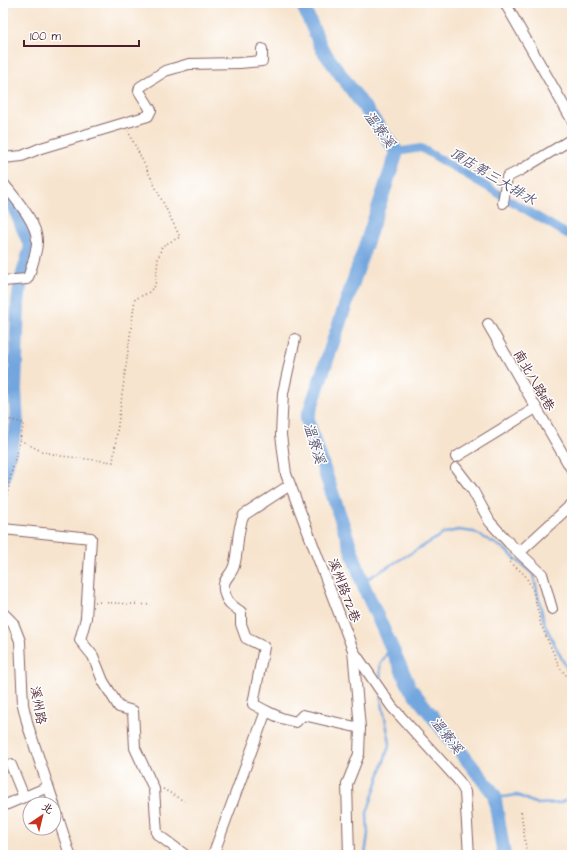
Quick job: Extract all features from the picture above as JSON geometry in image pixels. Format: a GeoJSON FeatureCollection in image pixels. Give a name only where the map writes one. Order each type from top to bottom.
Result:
{"type":"FeatureCollection","features":[{"type":"Feature","properties":{"kind":"street"},"geometry":{"type":"LineString","coordinates":[[505,3],[572,120]]}},
{"type":"Feature","properties":{"kind":"street"},"geometry":{"type":"LineString","coordinates":[[3,158],[22,156],[41,148],[148,116],[150,110],[139,91],[140,87],[165,71],[189,64],[262,61],[262,49]]}},
{"type":"Feature","properties":{"kind":"street"},"geometry":{"type":"LineString","coordinates":[[503,203],[506,177],[519,171],[572,139]]}},
{"type":"Feature","properties":{"kind":"street"},"geometry":{"type":"LineString","coordinates":[[3,183],[24,210],[33,226],[38,241],[30,275],[27,279],[3,281]]}},
{"type":"Feature","properties":{"kind":"street","name":"南北八路11巷"},"geometry":{"type":"LineString","coordinates":[[488,324],[572,470]]}},
{"type":"Feature","properties":{"kind":"street","name":"溪州路72巷"},"geometry":{"type":"LineString","coordinates":[[295,339],[283,392],[281,435],[286,474],[353,650],[360,728],[359,754],[347,784],[349,855]]}},
{"type":"Feature","properties":{"kind":"street"},"geometry":{"type":"LineString","coordinates":[[456,457],[536,408]]}},
{"type":"Feature","properties":{"kind":"street"},"geometry":{"type":"LineString","coordinates":[[456,468],[472,489],[490,522],[509,543],[516,555],[542,574],[552,609]]}},
{"type":"Feature","properties":{"kind":"street"},"geometry":{"type":"LineString","coordinates":[[290,485],[244,515],[240,523],[234,568],[225,580],[224,593],[228,602],[241,612],[241,624],[246,638],[264,647],[253,704],[282,718],[296,722],[303,715],[360,728]]}},
{"type":"Feature","properties":{"kind":"street"},"geometry":{"type":"LineString","coordinates":[[516,555],[572,504]]}},
{"type":"Feature","properties":{"kind":"street"},"geometry":{"type":"LineString","coordinates":[[3,529],[91,538],[86,618],[80,640],[93,656],[103,681],[119,707],[132,711],[135,748],[154,788],[157,834],[185,855]]}},
{"type":"Feature","properties":{"kind":"street","name":"溪州路"},"geometry":{"type":"LineString","coordinates":[[3,613],[13,623],[20,641],[23,705],[51,796]]}},
{"type":"Feature","properties":{"kind":"street"},"geometry":{"type":"LineString","coordinates":[[353,650],[392,707],[459,781],[465,792],[469,855]]}},
{"type":"Feature","properties":{"kind":"street"},"geometry":{"type":"LineString","coordinates":[[213,855],[266,711]]}},
{"type":"Feature","properties":{"kind":"street"},"geometry":{"type":"LineString","coordinates":[[11,765],[24,796]]}},
{"type":"Feature","properties":{"kind":"street"},"geometry":{"type":"LineString","coordinates":[[26,796],[48,787]]}},
{"type":"Feature","properties":{"kind":"street"},"geometry":{"type":"LineString","coordinates":[[3,806],[22,798]]}},
{"type":"Feature","properties":{"kind":"street","name":"溪州路"},"geometry":{"type":"LineString","coordinates":[[62,830],[70,855]]}},
{"type":"Feature","properties":{"kind":"path"},"geometry":{"type":"LineString","coordinates":[[20,440],[40,451],[61,456],[112,462],[134,299],[148,293],[154,286],[158,259],[162,246],[180,237],[124,124]]}},
{"type":"Feature","properties":{"kind":"path"},"geometry":{"type":"LineString","coordinates":[[3,416],[7,420],[24,423],[10,479],[3,518]]}},
{"type":"Feature","properties":{"kind":"path"},"geometry":{"type":"LineString","coordinates":[[516,555],[510,562],[525,575],[533,590],[540,625],[560,668],[572,682]]}},
{"type":"Feature","properties":{"kind":"path"},"geometry":{"type":"LineString","coordinates":[[87,602],[151,605]]}},
{"type":"Feature","properties":{"kind":"path"},"geometry":{"type":"LineString","coordinates":[[154,788],[161,788],[184,800]]}},
{"type":"Feature","properties":{"kind":"path"},"geometry":{"type":"LineString","coordinates":[[521,812],[527,855]]}},
{"type":"Feature","properties":{"kind":"waterway","name":"溫寮溪"},"geometry":{"type":"LineString","coordinates":[[302,3],[322,49],[397,152],[307,419],[364,587],[410,688],[494,794],[504,855]]}},
{"type":"Feature","properties":{"kind":"waterway","name":"頂店第三大排水"},"geometry":{"type":"LineString","coordinates":[[397,152],[421,148],[572,237]]}},
{"type":"Feature","properties":{"kind":"waterway"},"geometry":{"type":"LineString","coordinates":[[3,188],[9,195],[31,247],[21,280],[18,303],[15,390],[17,424],[3,479]]}},
{"type":"Feature","properties":{"kind":"waterway"},"geometry":{"type":"LineString","coordinates":[[362,582],[445,533],[458,530],[474,532],[503,548],[533,574],[545,625],[569,673],[572,676]]}},
{"type":"Feature","properties":{"kind":"waterway"},"geometry":{"type":"LineString","coordinates":[[381,685],[380,665],[391,646]]}},
{"type":"Feature","properties":{"kind":"waterway"},"geometry":{"type":"LineString","coordinates":[[365,855],[368,834],[367,813],[390,743],[381,698]]}},
{"type":"Feature","properties":{"kind":"waterway"},"geometry":{"type":"LineString","coordinates":[[494,794],[504,797],[517,795],[537,804],[559,803],[572,798]]}}]}
